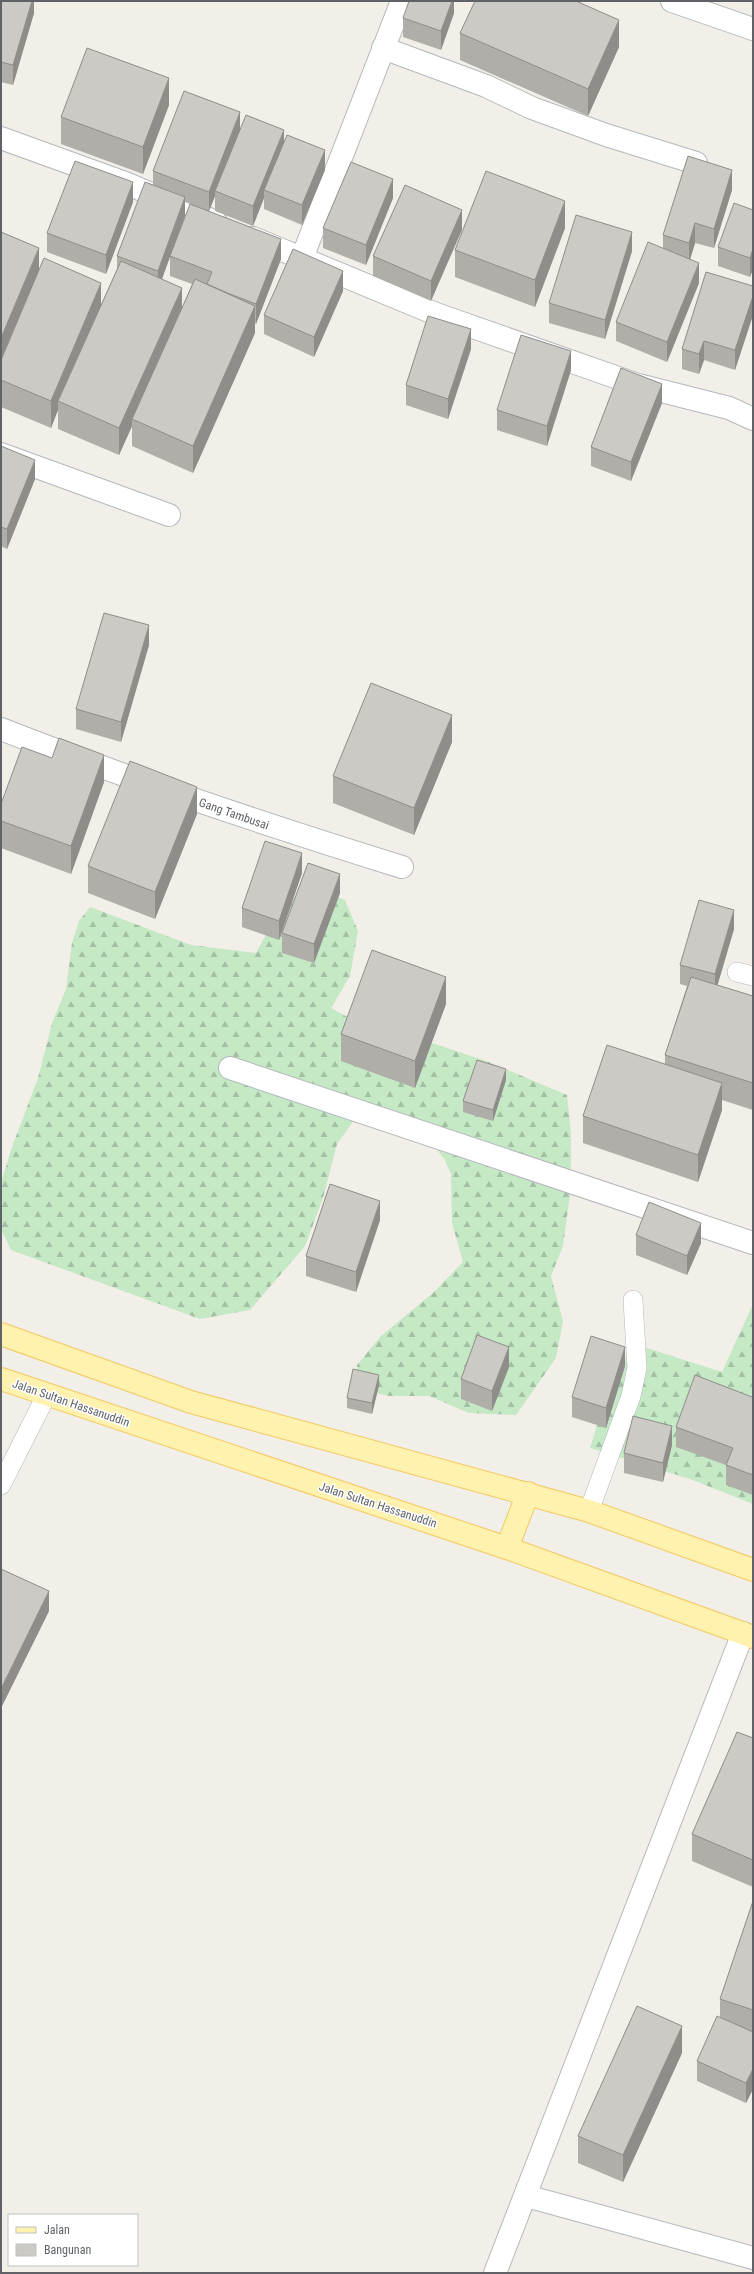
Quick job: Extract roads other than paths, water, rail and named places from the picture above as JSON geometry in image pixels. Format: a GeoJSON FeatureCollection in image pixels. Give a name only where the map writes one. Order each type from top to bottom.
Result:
{"type":"FeatureCollection","features":[{"type":"Feature","properties":{"kind":"main road"},"geometry":{"type":"LineString","coordinates":[[1,1334],[191,1402],[528,1493],[752,1567]]}},
{"type":"Feature","properties":{"kind":"main road","name":"Jalan Sultan Hassanuddin"},"geometry":{"type":"LineString","coordinates":[[1,1379],[46,1396],[507,1548],[748,1635]]}},
{"type":"Feature","properties":{"kind":"main road"},"geometry":{"type":"LineString","coordinates":[[507,1548],[528,1493]]}},
{"type":"Feature","properties":{"kind":"street"},"geometry":{"type":"LineString","coordinates":[[302,258],[402,1]]}},
{"type":"Feature","properties":{"kind":"street"},"geometry":{"type":"LineString","coordinates":[[672,1],[753,28]]}},
{"type":"Feature","properties":{"kind":"street"},"geometry":{"type":"LineString","coordinates":[[383,48],[486,86],[554,116],[606,136],[696,164]]}},
{"type":"Feature","properties":{"kind":"street"},"geometry":{"type":"LineString","coordinates":[[1,138],[128,184],[436,314],[638,385],[729,408],[753,419]]}},
{"type":"Feature","properties":{"kind":"street"},"geometry":{"type":"LineString","coordinates":[[1,454],[169,515]]}},
{"type":"Feature","properties":{"kind":"street","name":"Gang Tambusai"},"geometry":{"type":"LineString","coordinates":[[1,729],[94,766],[266,825],[402,867]]}},
{"type":"Feature","properties":{"kind":"street"},"geometry":{"type":"LineString","coordinates":[[230,1068],[753,1242]]}},
{"type":"Feature","properties":{"kind":"street"},"geometry":{"type":"LineString","coordinates":[[495,2273],[748,1635]]}},
{"type":"Feature","properties":{"kind":"street"},"geometry":{"type":"LineString","coordinates":[[526,2196],[753,2258]]}},
{"type":"Feature","properties":{"kind":"lane"},"geometry":{"type":"LineString","coordinates":[[589,1512],[631,1396],[637,1368],[633,1300]]}},
{"type":"Feature","properties":{"kind":"lane"},"geometry":{"type":"LineString","coordinates":[[1,1485],[46,1396]]}}]}
